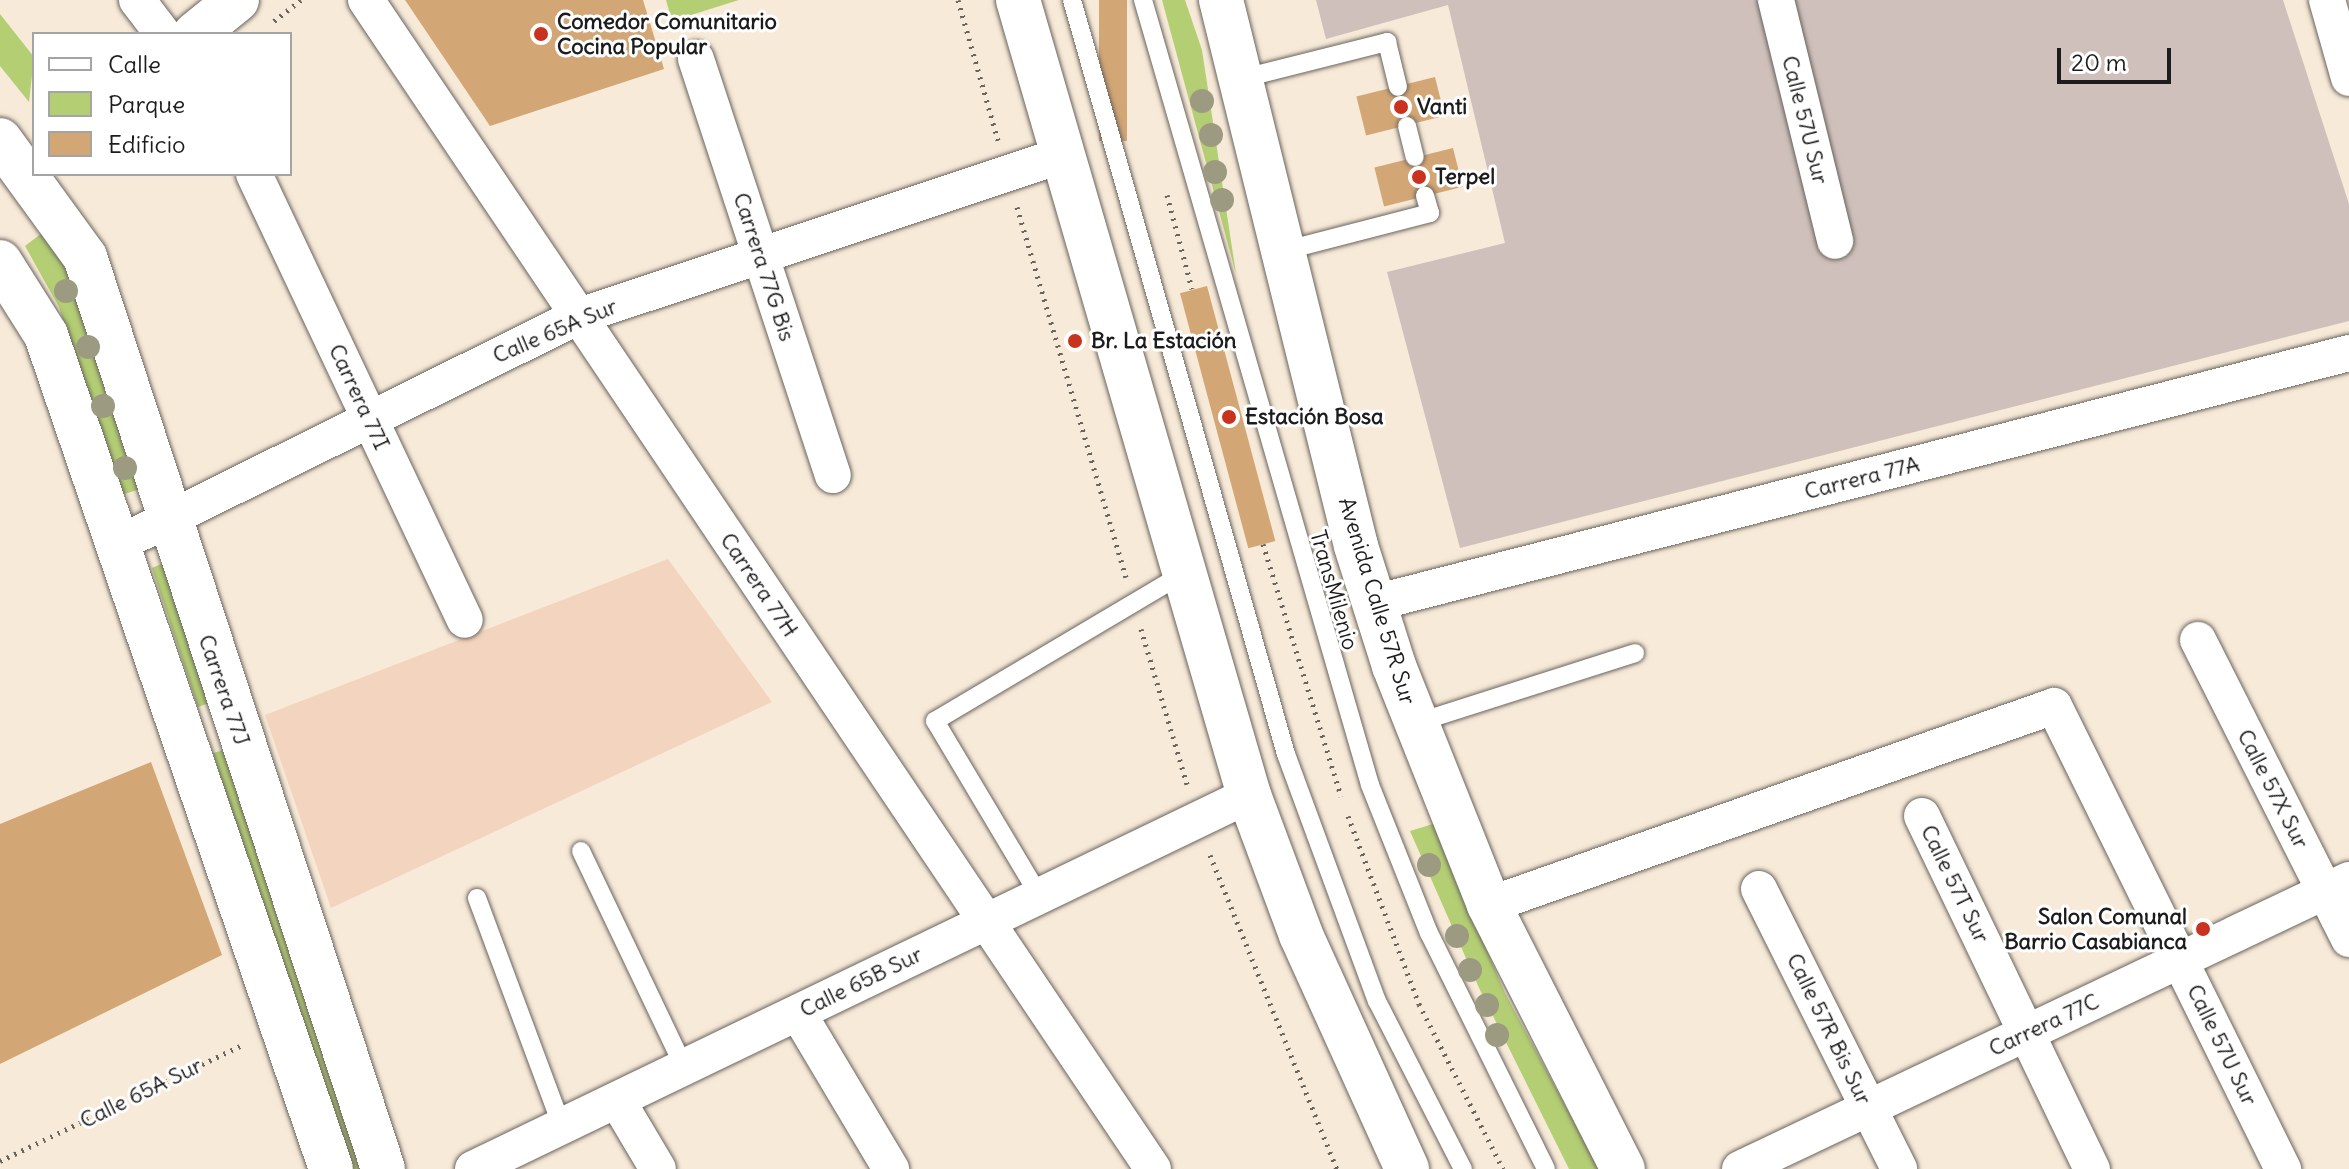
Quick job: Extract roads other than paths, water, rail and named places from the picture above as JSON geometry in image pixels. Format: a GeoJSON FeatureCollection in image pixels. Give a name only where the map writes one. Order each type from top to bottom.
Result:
{"type":"FeatureCollection","features":[{"type":"Feature","properties":{"kind":"main road"},"geometry":{"type":"LineString","coordinates":[[1018,0],[1249,795],[1301,935],[1407,1169]]}},
{"type":"Feature","properties":{"kind":"main road","name":"Avenida Calle 57R Sur"},"geometry":{"type":"LineString","coordinates":[[1221,0],[1280,252],[1374,603],[1415,723],[1489,905],[1623,1169]]}},
{"type":"Feature","properties":{"kind":"main road"},"geometry":{"type":"LineString","coordinates":[[201,32],[253,13]]}},
{"type":"Feature","properties":{"kind":"main road","name":"Carrera 77J"},"geometry":{"type":"LineString","coordinates":[[22,169],[85,257],[168,523],[383,1169]]}},
{"type":"Feature","properties":{"kind":"main road"},"geometry":{"type":"LineString","coordinates":[[0,262],[46,335],[114,546],[331,1169]]}},
{"type":"Feature","properties":{"kind":"main road"},"geometry":{"type":"LineString","coordinates":[[179,732],[233,718]]}},
{"type":"Feature","properties":{"kind":"street"},"geometry":{"type":"LineString","coordinates":[[137,0],[161,32]]}},
{"type":"Feature","properties":{"kind":"street","name":"Carrera 77H"},"geometry":{"type":"LineString","coordinates":[[366,0],[1153,1169]]}},
{"type":"Feature","properties":{"kind":"street","name":"Calle 57U Sur"},"geometry":{"type":"LineString","coordinates":[[1776,0],[1835,241]]}},
{"type":"Feature","properties":{"kind":"street"},"geometry":{"type":"LineString","coordinates":[[2327,0],[2349,78]]}},
{"type":"Feature","properties":{"kind":"street","name":"Carrera 77G Bis"},"geometry":{"type":"LineString","coordinates":[[696,59],[833,475]]}},
{"type":"Feature","properties":{"kind":"street","name":"Calle 65A Sur"},"geometry":{"type":"LineString","coordinates":[[114,546],[168,523],[579,316],[1063,155]]}},
{"type":"Feature","properties":{"kind":"street","name":"Carrera 77I"},"geometry":{"type":"LineString","coordinates":[[255,176],[465,620]]}},
{"type":"Feature","properties":{"kind":"street","name":"Carrera 77A"},"geometry":{"type":"LineString","coordinates":[[1374,603],[2349,353]]}},
{"type":"Feature","properties":{"kind":"street","name":"Calle 57X Sur"},"geometry":{"type":"LineString","coordinates":[[2198,640],[2337,886],[2349,939]]}},
{"type":"Feature","properties":{"kind":"street","name":"Calle 57U Sur"},"geometry":{"type":"LineString","coordinates":[[1489,905],[2054,706],[2283,1169]]}},
{"type":"Feature","properties":{"kind":"street","name":"Calle 65B Sur"},"geometry":{"type":"LineString","coordinates":[[473,1169],[1249,795]]}},
{"type":"Feature","properties":{"kind":"street","name":"Calle 57T Sur"},"geometry":{"type":"LineString","coordinates":[[1922,816],[2092,1169]]}},
{"type":"Feature","properties":{"kind":"street","name":"Carrera 77C"},"geometry":{"type":"LineString","coordinates":[[1740,1169],[2337,886]]}},
{"type":"Feature","properties":{"kind":"street","name":"Calle 57R Bis Sur"},"geometry":{"type":"LineString","coordinates":[[1759,889],[1899,1169]]}},
{"type":"Feature","properties":{"kind":"street"},"geometry":{"type":"LineString","coordinates":[[798,1013],[891,1169]]}},
{"type":"Feature","properties":{"kind":"street"},"geometry":{"type":"LineString","coordinates":[[617,1100],[658,1169]]}},
{"type":"Feature","properties":{"kind":"lane"},"geometry":{"type":"LineString","coordinates":[[1072,0],[1286,754],[1377,1001],[1463,1169]]}},
{"type":"Feature","properties":{"kind":"lane","name":"TransMilenio"},"geometry":{"type":"LineString","coordinates":[[1143,0],[1370,785],[1429,933],[1546,1169]]}},
{"type":"Feature","properties":{"kind":"lane"},"geometry":{"type":"LineString","coordinates":[[1240,79],[1387,42],[1398,87]]}},
{"type":"Feature","properties":{"kind":"lane"},"geometry":{"type":"LineString","coordinates":[[1407,126],[1415,157]]}},
{"type":"Feature","properties":{"kind":"lane"},"geometry":{"type":"LineString","coordinates":[[1280,252],[1430,213],[1425,196]]}},
{"type":"Feature","properties":{"kind":"lane"},"geometry":{"type":"LineString","coordinates":[[1040,897],[935,721],[1183,574]]}},
{"type":"Feature","properties":{"kind":"lane"},"geometry":{"type":"LineString","coordinates":[[1415,723],[1635,653]]}},
{"type":"Feature","properties":{"kind":"lane"},"geometry":{"type":"LineString","coordinates":[[581,851],[684,1067]]}},
{"type":"Feature","properties":{"kind":"lane"},"geometry":{"type":"LineString","coordinates":[[477,898],[562,1126]]}},
{"type":"Feature","properties":{"kind":"place","name":"Comedor Comunitario Cocina Popular"},"geometry":{"type":"Point","coordinates":[541,34]}},
{"type":"Feature","properties":{"kind":"place","name":"Vanti"},"geometry":{"type":"Point","coordinates":[1401,107]}},
{"type":"Feature","properties":{"kind":"place","name":"Terpel"},"geometry":{"type":"Point","coordinates":[1419,177]}},
{"type":"Feature","properties":{"kind":"place","name":"Br. La Estación"},"geometry":{"type":"Point","coordinates":[1075,341]}},
{"type":"Feature","properties":{"kind":"place","name":"Estación Bosa"},"geometry":{"type":"Point","coordinates":[1229,417]}},
{"type":"Feature","properties":{"kind":"place","name":"Salon Comunal Barrio Casabianca"},"geometry":{"type":"Point","coordinates":[2203,929]}}]}
